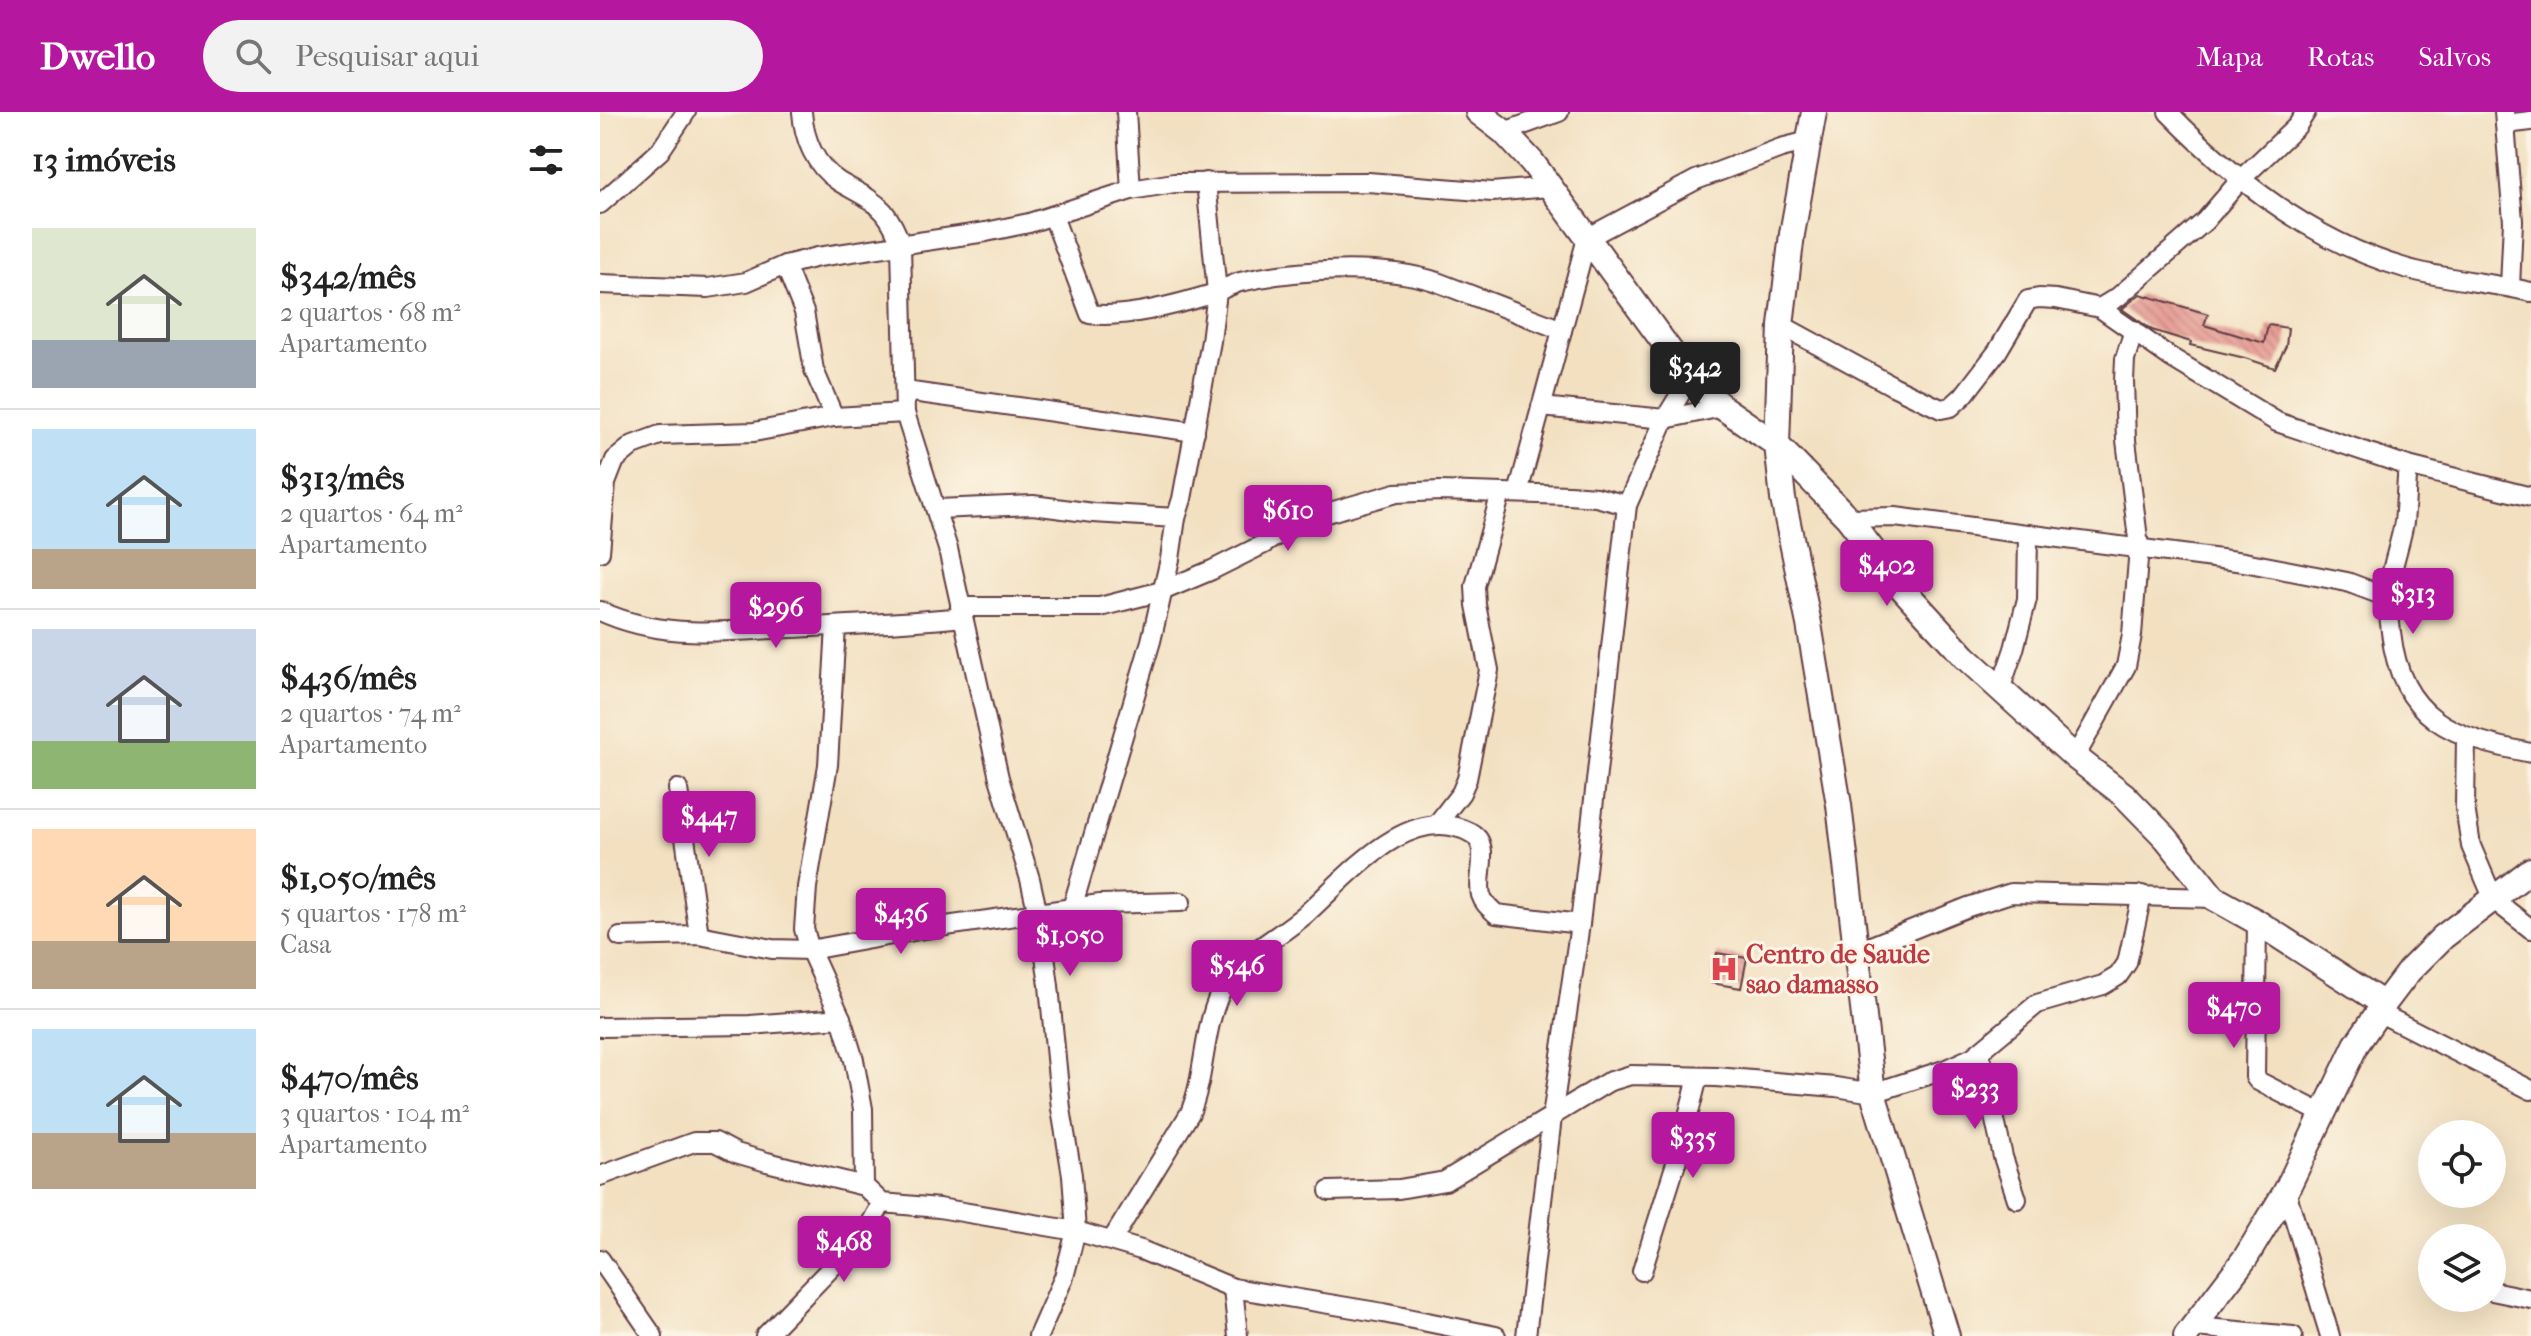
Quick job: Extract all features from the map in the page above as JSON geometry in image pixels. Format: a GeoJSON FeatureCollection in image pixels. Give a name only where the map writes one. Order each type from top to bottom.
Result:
{"type":"FeatureCollection","features":[{"type":"Feature","properties":{"kind":"street"},"geometry":{"type":"LineString","coordinates":[[600,204],[660,151],[686,112]]}},
{"type":"Feature","properties":{"kind":"street"},"geometry":{"type":"LineString","coordinates":[[802,112],[811,150],[821,167],[839,182],[869,198],[884,212],[895,228],[901,245],[905,413],[937,509],[999,778],[1030,879],[1042,932],[1076,1231],[1064,1277],[1038,1336]]}},
{"type":"Feature","properties":{"kind":"street"},"geometry":{"type":"LineString","coordinates":[[1126,112],[1131,190]]}},
{"type":"Feature","properties":{"kind":"street"},"geometry":{"type":"LineString","coordinates":[[1478,112],[1504,132],[1532,162],[1690,378],[1722,407],[1777,445],[1848,518],[1900,586],[1965,657],[2075,757],[2124,795],[2166,838],[2214,898],[2257,922],[2381,1008],[2531,1090]]}},
{"type":"Feature","properties":{"kind":"street"},"geometry":{"type":"LineString","coordinates":[[1504,132],[1559,112]]}},
{"type":"Feature","properties":{"kind":"street"},"geometry":{"type":"LineString","coordinates":[[1814,112],[1792,234],[1781,325],[1777,445],[1783,499],[1809,624],[1839,805],[1873,1093],[1947,1336]]}},
{"type":"Feature","properties":{"kind":"street"},"geometry":{"type":"LineString","coordinates":[[2168,112],[2241,179],[2318,232],[2362,254],[2408,269],[2531,292]]}},
{"type":"Feature","properties":{"kind":"street"},"geometry":{"type":"LineString","coordinates":[[2100,308],[2118,297],[2205,221],[2241,179],[2297,126],[2306,112]]}},
{"type":"Feature","properties":{"kind":"street"},"geometry":{"type":"LineString","coordinates":[[2510,287],[2513,221],[2504,118],[2531,121]]}},
{"type":"Feature","properties":{"kind":"street"},"geometry":{"type":"LineString","coordinates":[[1437,824],[1461,793],[1467,779],[1489,670],[1475,586],[1541,407],[1587,238],[1676,189],[1744,161],[1809,141]]}},
{"type":"Feature","properties":{"kind":"street"},"geometry":{"type":"LineString","coordinates":[[1072,908],[1081,868],[1151,641],[1195,432],[1217,292],[1206,182]]}},
{"type":"Feature","properties":{"kind":"street"},"geometry":{"type":"LineString","coordinates":[[600,284],[708,288],[746,282],[785,265],[818,257],[986,232],[1053,216],[1131,190],[1174,183],[1368,182],[1492,192],[1549,187]]}},
{"type":"Feature","properties":{"kind":"street"},"geometry":{"type":"LineString","coordinates":[[1053,216],[1090,314],[1172,306],[1238,283],[1287,276],[1346,271],[1390,272],[1417,276],[1562,330]]}},
{"type":"Feature","properties":{"kind":"street"},"geometry":{"type":"LineString","coordinates":[[785,265],[804,312],[814,370],[834,417]]}},
{"type":"Feature","properties":{"kind":"street"},"geometry":{"type":"LineString","coordinates":[[1781,325],[1941,409],[1951,407],[1964,395],[1997,352],[2028,300],[2048,298],[2100,308],[2170,357],[2277,422],[2408,466],[2531,497]]}},
{"type":"Feature","properties":{"kind":"street"},"geometry":{"type":"LineString","coordinates":[[2075,757],[2126,666],[2132,635],[2139,547],[2126,440],[2124,381],[2125,359],[2134,330]]}},
{"type":"Feature","properties":{"kind":"street"},"geometry":{"type":"LineString","coordinates":[[1526,1336],[1552,1117],[1580,924],[1627,505],[1665,419],[1690,378]]}},
{"type":"Feature","properties":{"kind":"street"},"geometry":{"type":"LineString","coordinates":[[905,391],[1195,432]]}},
{"type":"Feature","properties":{"kind":"street"},"geometry":{"type":"LineString","coordinates":[[1541,407],[1665,419],[1722,407]]}},
{"type":"Feature","properties":{"kind":"street"},"geometry":{"type":"LineString","coordinates":[[600,552],[606,483],[615,460],[633,445],[660,435],[754,432],[834,417],[905,413]]}},
{"type":"Feature","properties":{"kind":"street"},"geometry":{"type":"LineString","coordinates":[[2408,466],[2404,521],[2387,597],[2393,648],[2402,679],[2422,709],[2447,729],[2466,738],[2531,753]]}},
{"type":"Feature","properties":{"kind":"street"},"geometry":{"type":"LineString","coordinates":[[600,611],[625,622],[659,630],[714,633],[836,626],[962,612],[1100,607],[1162,591],[1212,570],[1264,544],[1299,521],[1396,493],[1440,491],[1596,497],[1627,505]]}},
{"type":"Feature","properties":{"kind":"street"},"geometry":{"type":"LineString","coordinates":[[937,509],[1033,505],[1093,513],[1176,518]]}},
{"type":"Feature","properties":{"kind":"street"},"geometry":{"type":"LineString","coordinates":[[1848,518],[1895,517],[2244,562],[2347,582],[2387,597]]}},
{"type":"Feature","properties":{"kind":"street"},"geometry":{"type":"LineString","coordinates":[[2000,690],[2027,599],[2028,534]]}},
{"type":"Feature","properties":{"kind":"street"},"geometry":{"type":"LineString","coordinates":[[836,626],[828,765],[804,929],[810,950],[841,1018],[854,1060],[863,1109],[864,1186]]}},
{"type":"Feature","properties":{"kind":"street"},"geometry":{"type":"LineString","coordinates":[[2466,738],[2465,807],[2471,846],[2494,900],[2531,929]]}},
{"type":"Feature","properties":{"kind":"street"},"geometry":{"type":"LineString","coordinates":[[678,789],[699,935]]}},
{"type":"Feature","properties":{"kind":"street"},"geometry":{"type":"LineString","coordinates":[[1112,1240],[1190,1113],[1199,1093],[1211,1019],[1224,986],[1244,958],[1306,914],[1333,886],[1387,843],[1437,824],[1469,832],[1478,838],[1482,850],[1480,893],[1486,906],[1496,914],[1580,924]]}},
{"type":"Feature","properties":{"kind":"street"},"geometry":{"type":"LineString","coordinates":[[2191,1331],[2246,1257],[2286,1191],[2356,1045],[2381,1008],[2409,971],[2443,937],[2531,870]]}},
{"type":"Feature","properties":{"kind":"street"},"geometry":{"type":"LineString","coordinates":[[1856,952],[2011,893],[2214,898]]}},
{"type":"Feature","properties":{"kind":"street"},"geometry":{"type":"LineString","coordinates":[[1329,1191],[1399,1189],[1445,1181],[1608,1082],[1631,1075],[1836,1087],[1873,1093],[1944,1070],[1980,1052],[2037,1004],[2103,985],[2118,976],[2127,963],[2142,895]]}},
{"type":"Feature","properties":{"kind":"street"},"geometry":{"type":"LineString","coordinates":[[620,937],[699,935],[772,949],[810,950],[925,929],[1100,904],[1181,902]]}},
{"type":"Feature","properties":{"kind":"street"},"geometry":{"type":"LineString","coordinates":[[2257,922],[2255,1077],[2323,1114]]}},
{"type":"Feature","properties":{"kind":"street"},"geometry":{"type":"LineString","coordinates":[[600,1027],[750,1025],[841,1018]]}},
{"type":"Feature","properties":{"kind":"street"},"geometry":{"type":"LineString","coordinates":[[1980,1052],[2003,1157],[2017,1199]]}},
{"type":"Feature","properties":{"kind":"street"},"geometry":{"type":"LineString","coordinates":[[1642,1271],[1676,1163],[1698,1077]]}},
{"type":"Feature","properties":{"kind":"street"},"geometry":{"type":"LineString","coordinates":[[600,1176],[669,1150],[705,1141],[715,1142],[736,1153],[864,1186],[882,1203],[939,1208],[1076,1231],[1112,1240],[1233,1288],[1496,1336]]}},
{"type":"Feature","properties":{"kind":"street"},"geometry":{"type":"LineString","coordinates":[[2286,1191],[2330,1336]]}},
{"type":"Feature","properties":{"kind":"street"},"geometry":{"type":"LineString","coordinates":[[765,1336],[866,1232],[882,1203]]}},
{"type":"Feature","properties":{"kind":"street"},"geometry":{"type":"LineString","coordinates":[[600,1259],[653,1336]]}},
{"type":"Feature","properties":{"kind":"street"},"geometry":{"type":"LineString","coordinates":[[1233,1288],[1238,1336]]}},
{"type":"Feature","properties":{"kind":"street"},"geometry":{"type":"LineString","coordinates":[[2506,1294],[2531,1299]]}},
{"type":"Feature","properties":{"kind":"street"},"geometry":{"type":"LineString","coordinates":[[2191,1331],[2293,1336]]}},
{"type":"Feature","properties":{"kind":"building"},"geometry":{"type":"Polygon","coordinates":[[[2140,294],[2208,314],[2204,325],[2264,343],[2268,325],[2288,328],[2286,346],[2275,368],[2190,345],[2191,342],[2152,330],[2122,309],[2140,294]]]}},
{"type":"Feature","properties":{"kind":"building"},"geometry":{"type":"Polygon","coordinates":[[[1717,953],[1747,958],[1741,988],[1711,983],[1717,953]]]}},
{"type":"Feature","properties":{"kind":"place","name":"Centro de Saude sao damasso"},"geometry":{"type":"Point","coordinates":[1724,969]}}]}
